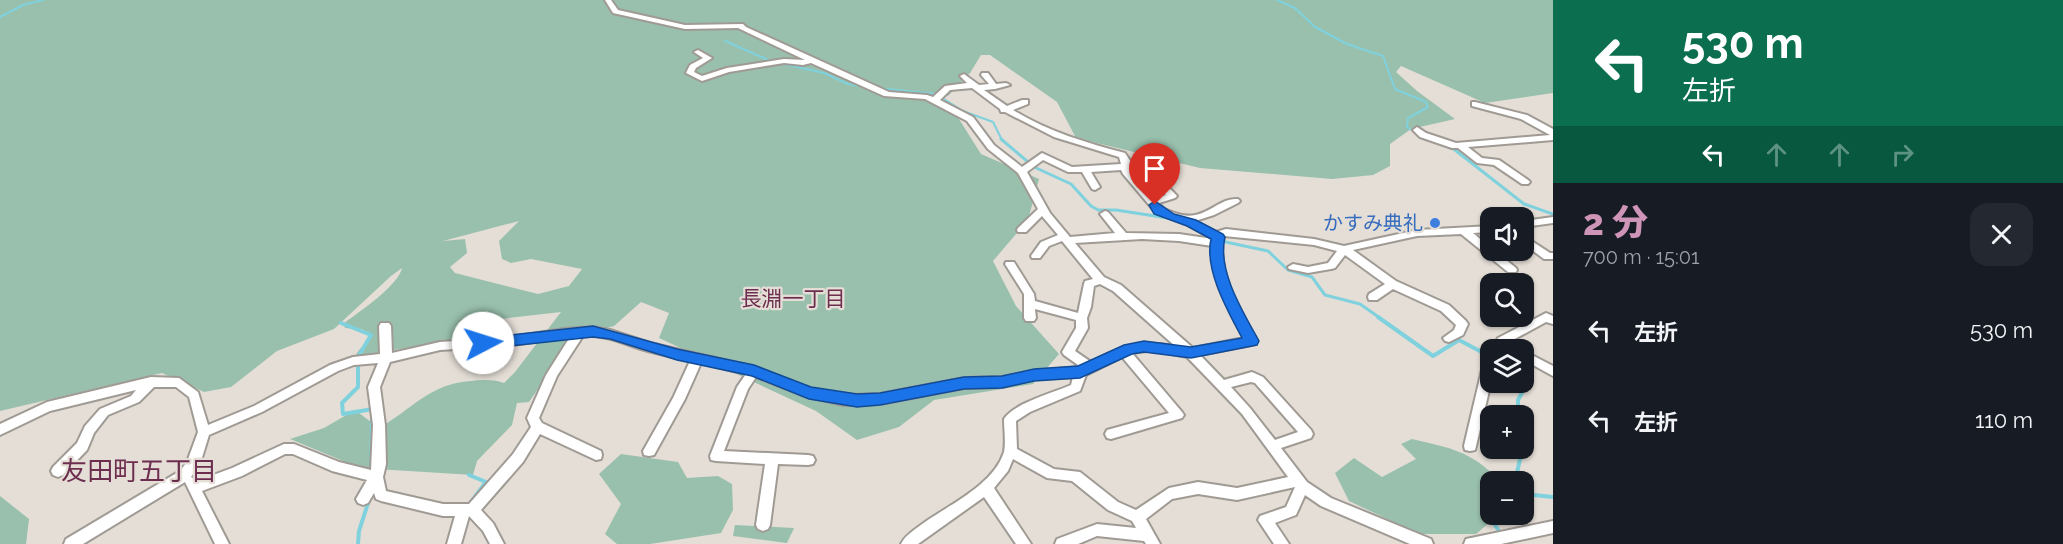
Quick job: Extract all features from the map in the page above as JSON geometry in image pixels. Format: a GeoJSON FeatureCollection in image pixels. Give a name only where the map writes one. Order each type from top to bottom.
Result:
{"type":"FeatureCollection","features":[{"type":"Feature","properties":{"kind":"street"},"geometry":{"type":"LineString","coordinates":[[608,0],[615,12],[678,25],[697,28],[740,26],[887,94],[935,100],[970,119],[990,147],[1022,171],[1043,210],[1100,280],[1117,288],[1191,353],[1246,411],[1300,483],[1326,502],[1426,544]]}},
{"type":"Feature","properties":{"kind":"street"},"geometry":{"type":"LineString","coordinates":[[698,52],[708,58],[693,67],[690,73],[702,79],[727,70],[784,61],[803,63],[813,60]]}},
{"type":"Feature","properties":{"kind":"street"},"geometry":{"type":"LineString","coordinates":[[985,75],[995,87]]}},
{"type":"Feature","properties":{"kind":"street"},"geometry":{"type":"LineString","coordinates":[[964,76],[1004,110],[1055,134],[1122,155],[1126,162],[1126,172],[1159,212],[1186,221],[1217,241]]}},
{"type":"Feature","properties":{"kind":"street"},"geometry":{"type":"LineString","coordinates":[[935,100],[948,88],[1006,85]]}},
{"type":"Feature","properties":{"kind":"street"},"geometry":{"type":"LineString","coordinates":[[1004,110],[1025,102]]}},
{"type":"Feature","properties":{"kind":"street"},"geometry":{"type":"LineString","coordinates":[[1475,104],[1524,117],[1553,135]]}},
{"type":"Feature","properties":{"kind":"street"},"geometry":{"type":"LineString","coordinates":[[1417,130],[1436,140],[1455,146],[1553,135]]}},
{"type":"Feature","properties":{"kind":"street"},"geometry":{"type":"LineString","coordinates":[[1461,146],[1480,161],[1496,162],[1525,182]]}},
{"type":"Feature","properties":{"kind":"street"},"geometry":{"type":"LineString","coordinates":[[1022,171],[1042,156],[1071,170],[1125,166]]}},
{"type":"Feature","properties":{"kind":"street"},"geometry":{"type":"LineString","coordinates":[[1085,170],[1095,187]]}},
{"type":"Feature","properties":{"kind":"street"},"geometry":{"type":"LineString","coordinates":[[1153,176],[1172,196],[1153,202]]}},
{"type":"Feature","properties":{"kind":"street"},"geometry":{"type":"LineString","coordinates":[[1186,221],[1211,213],[1235,201]]}},
{"type":"Feature","properties":{"kind":"street"},"geometry":{"type":"LineString","coordinates":[[1022,230],[1043,210]]}},
{"type":"Feature","properties":{"kind":"street"},"geometry":{"type":"LineString","coordinates":[[1106,214],[1123,236]]}},
{"type":"Feature","properties":{"kind":"street"},"geometry":{"type":"LineString","coordinates":[[1534,223],[1553,220]]}},
{"type":"Feature","properties":{"kind":"street"},"geometry":{"type":"LineString","coordinates":[[1293,267],[1308,270],[1331,266],[1344,249],[1417,233],[1480,230]]}},
{"type":"Feature","properties":{"kind":"street"},"geometry":{"type":"LineString","coordinates":[[204,432],[258,409],[343,364],[386,358],[440,346],[505,342],[564,333],[578,334],[593,331],[610,334],[649,347],[754,371],[809,393],[857,400],[891,397],[964,383],[1002,382],[1034,375],[1085,369],[1124,351],[1154,346],[1191,353],[1251,341],[1226,294],[1215,248],[1220,233],[1226,232],[1314,242],[1344,249],[1392,284],[1445,308],[1462,324],[1459,332],[1449,338]]}},
{"type":"Feature","properties":{"kind":"street"},"geometry":{"type":"LineString","coordinates":[[1465,232],[1512,270]]}},
{"type":"Feature","properties":{"kind":"street"},"geometry":{"type":"LineString","coordinates":[[1036,256],[1045,244],[1066,238],[1178,236],[1217,241]]}},
{"type":"Feature","properties":{"kind":"street"},"geometry":{"type":"LineString","coordinates":[[1534,246],[1548,257],[1553,256]]}},
{"type":"Feature","properties":{"kind":"street"},"geometry":{"type":"LineString","coordinates":[[1010,264],[1029,294],[1030,318]]}},
{"type":"Feature","properties":{"kind":"street"},"geometry":{"type":"LineString","coordinates":[[1085,369],[1068,352],[1083,328],[1081,318],[1085,313],[1084,303],[1088,296],[1089,284],[1100,280]]}},
{"type":"Feature","properties":{"kind":"street"},"geometry":{"type":"LineString","coordinates":[[1373,297],[1392,284]]}},
{"type":"Feature","properties":{"kind":"street"},"geometry":{"type":"LineString","coordinates":[[1029,303],[1081,318]]}},
{"type":"Feature","properties":{"kind":"street"},"geometry":{"type":"LineString","coordinates":[[1506,339],[1546,317],[1553,320]]}},
{"type":"Feature","properties":{"kind":"street"},"geometry":{"type":"LineString","coordinates":[[363,499],[379,464],[379,425],[374,387],[386,358],[385,326]]}},
{"type":"Feature","properties":{"kind":"street"},"geometry":{"type":"LineString","coordinates":[[578,334],[552,375],[533,418],[538,427],[596,455]]}},
{"type":"Feature","properties":{"kind":"street"},"geometry":{"type":"LineString","coordinates":[[1111,434],[1178,415],[1124,351]]}},
{"type":"Feature","properties":{"kind":"street"},"geometry":{"type":"LineString","coordinates":[[649,451],[679,399],[697,358]]}},
{"type":"Feature","properties":{"kind":"street"},"geometry":{"type":"LineString","coordinates":[[1534,361],[1553,372]]}},
{"type":"Feature","properties":{"kind":"street"},"geometry":{"type":"LineString","coordinates":[[908,544],[918,533],[944,519],[985,487],[999,470],[1010,451],[1010,419],[1026,409],[1076,388],[1085,369]]}},
{"type":"Feature","properties":{"kind":"street"},"geometry":{"type":"LineString","coordinates":[[754,371],[743,387],[716,456],[808,460]]}},
{"type":"Feature","properties":{"kind":"street"},"geometry":{"type":"LineString","coordinates":[[1222,385],[1252,377],[1259,380],[1306,434],[1273,446]]}},
{"type":"Feature","properties":{"kind":"street"},"geometry":{"type":"LineString","coordinates":[[58,471],[82,446],[89,430],[104,412],[135,399],[151,382]]}},
{"type":"Feature","properties":{"kind":"street"},"geometry":{"type":"LineString","coordinates":[[0,430],[47,407],[151,382],[179,383],[194,395],[204,432],[193,464],[185,474],[71,544]]}},
{"type":"Feature","properties":{"kind":"street"},"geometry":{"type":"LineString","coordinates":[[1470,446],[1483,393]]}},
{"type":"Feature","properties":{"kind":"street"},"geometry":{"type":"LineString","coordinates":[[454,544],[467,510],[518,458],[538,427]]}},
{"type":"Feature","properties":{"kind":"street"},"geometry":{"type":"LineString","coordinates":[[194,488],[237,472],[284,449],[294,449],[338,467],[372,477],[381,495],[386,497],[443,510],[467,510],[488,527],[497,544]]}},
{"type":"Feature","properties":{"kind":"street"},"geometry":{"type":"LineString","coordinates":[[1010,451],[1052,474],[1075,476],[1113,506],[1137,517],[1150,540]]}},
{"type":"Feature","properties":{"kind":"street"},"geometry":{"type":"LineString","coordinates":[[763,525],[772,459]]}},
{"type":"Feature","properties":{"kind":"street"},"geometry":{"type":"LineString","coordinates":[[185,474],[222,544]]}},
{"type":"Feature","properties":{"kind":"street"},"geometry":{"type":"LineString","coordinates":[[1137,517],[1169,494],[1198,488],[1237,494],[1300,483]]}},
{"type":"Feature","properties":{"kind":"street"},"geometry":{"type":"LineString","coordinates":[[1282,544],[1265,520],[1291,511],[1300,483]]}},
{"type":"Feature","properties":{"kind":"street"},"geometry":{"type":"LineString","coordinates":[[985,487],[1024,544]]}},
{"type":"Feature","properties":{"kind":"street"},"geometry":{"type":"LineString","coordinates":[[1471,544],[1553,526]]}},
{"type":"Feature","properties":{"kind":"street"},"geometry":{"type":"LineString","coordinates":[[1062,544],[1097,530],[1150,540]]}},
{"type":"Feature","properties":{"kind":"green space"},"geometry":{"type":"Polygon","coordinates":[[[0,0],[1553,0],[1553,93],[1485,103],[1401,66],[1396,72],[1455,119],[1411,129],[1390,144],[1390,166],[1373,175],[1332,179],[1200,168],[1076,138],[1057,102],[990,55],[981,55],[970,73],[949,95],[935,100],[959,119],[981,154],[1039,179],[1028,220],[993,261],[1016,306],[1059,354],[1033,384],[934,400],[899,427],[857,440],[816,411],[659,338],[669,313],[641,302],[614,326],[574,337],[529,402],[517,403],[512,425],[477,461],[473,475],[360,468],[290,439],[324,428],[355,410],[379,428],[422,398],[456,383],[487,380],[504,383],[561,312],[483,321],[477,339],[445,341],[355,357],[371,335],[362,329],[345,328],[344,323],[386,290],[402,268],[334,329],[277,351],[231,387],[204,392],[162,373],[0,411],[0,0]],[[519,221],[443,241],[465,239],[467,253],[450,267],[455,273],[538,294],[569,286],[582,269],[531,259],[511,263],[502,259],[499,241],[519,221]]]}},
{"type":"Feature","properties":{"kind":"green space"},"geometry":{"type":"Polygon","coordinates":[[[1412,439],[1438,445],[1470,457],[1489,471],[1480,471],[1480,525],[1486,525],[1476,534],[1419,534],[1349,501],[1335,473],[1354,458],[1382,477],[1416,459],[1401,444],[1412,439]]]}},
{"type":"Feature","properties":{"kind":"green space"},"geometry":{"type":"Polygon","coordinates":[[[621,454],[678,462],[687,478],[718,476],[732,484],[733,510],[721,533],[650,544],[617,544],[605,534],[621,504],[599,474],[621,454]]]}},
{"type":"Feature","properties":{"kind":"green space"},"geometry":{"type":"Polygon","coordinates":[[[0,496],[29,519],[26,544],[0,544],[0,496]]]}},
{"type":"Feature","properties":{"kind":"green space"},"geometry":{"type":"Polygon","coordinates":[[[735,525],[794,528],[787,543],[733,536],[735,525]]]}},
{"type":"Feature","properties":{"kind":"waterway"},"geometry":{"type":"LineString","coordinates":[[0,17],[23,5],[43,0]]}},
{"type":"Feature","properties":{"kind":"waterway"},"geometry":{"type":"LineString","coordinates":[[1277,0],[1295,8],[1315,27],[1347,44],[1383,56],[1395,89],[1426,102],[1428,107],[1408,118],[1407,127],[1418,134]]}},
{"type":"Feature","properties":{"kind":"waterway"},"geometry":{"type":"LineString","coordinates":[[725,41],[773,62]]}},
{"type":"Feature","properties":{"kind":"waterway"},"geometry":{"type":"LineString","coordinates":[[779,63],[824,73],[848,84],[871,88]]}},
{"type":"Feature","properties":{"kind":"waterway"},"geometry":{"type":"LineString","coordinates":[[877,88],[936,94],[963,111],[993,122],[1002,140]]}},
{"type":"Feature","properties":{"kind":"waterway"},"geometry":{"type":"LineString","coordinates":[[1002,140],[1034,167],[1071,184],[1091,206],[1098,210],[1116,210],[1174,219]]}},
{"type":"Feature","properties":{"kind":"waterway"},"geometry":{"type":"LineString","coordinates":[[1444,145],[1455,150],[1524,204],[1553,214]]}},
{"type":"Feature","properties":{"kind":"waterway"},"geometry":{"type":"LineString","coordinates":[[1221,241],[1268,251],[1288,270],[1312,277],[1325,295],[1360,304],[1380,318]]}},
{"type":"Feature","properties":{"kind":"waterway"},"geometry":{"type":"LineString","coordinates":[[1378,317],[1433,356],[1459,340],[1480,351]]}},
{"type":"Feature","properties":{"kind":"waterway"},"geometry":{"type":"LineString","coordinates":[[341,323],[371,335],[358,357]]}},
{"type":"Feature","properties":{"kind":"waterway"},"geometry":{"type":"LineString","coordinates":[[358,366],[358,387],[342,403],[343,414],[373,409]]}},
{"type":"Feature","properties":{"kind":"waterway"},"geometry":{"type":"LineString","coordinates":[[1518,405],[1522,393]]}},
{"type":"Feature","properties":{"kind":"waterway"},"geometry":{"type":"LineString","coordinates":[[371,472],[372,419]]}},
{"type":"Feature","properties":{"kind":"waterway"},"geometry":{"type":"LineString","coordinates":[[1517,471],[1520,459]]}},
{"type":"Feature","properties":{"kind":"waterway"},"geometry":{"type":"LineString","coordinates":[[469,475],[486,482],[471,502]]}},
{"type":"Feature","properties":{"kind":"waterway"},"geometry":{"type":"LineString","coordinates":[[1534,495],[1553,497]]}},
{"type":"Feature","properties":{"kind":"waterway"},"geometry":{"type":"LineString","coordinates":[[358,544],[359,531],[370,497]]}},
{"type":"Feature","properties":{"kind":"waterway"},"geometry":{"type":"LineString","coordinates":[[1495,525],[1501,534]]}},
{"type":"Feature","properties":{"kind":"place","name":"かすみ典礼"},"geometry":{"type":"Point","coordinates":[1435,223]}},
{"type":"Feature","properties":{"kind":"district","name":"長淵一丁目"},"geometry":{"type":"Point","coordinates":[793,299]}},
{"type":"Feature","properties":{"kind":"district","name":"友田町五丁目"},"geometry":{"type":"Point","coordinates":[139,471]}},
{"type":"Feature","properties":{"kind":"route"},"geometry":{"type":"LineString","coordinates":[[483,343],[593,331],[677,354],[754,371],[809,393],[829,398],[857,400],[880,399],[964,383],[1002,382],[1034,375],[1066,375],[1080,372],[1129,349],[1144,346],[1191,353],[1251,341],[1226,294],[1225,282],[1215,248],[1218,237],[1191,223],[1159,212],[1155,205]]}}]}
